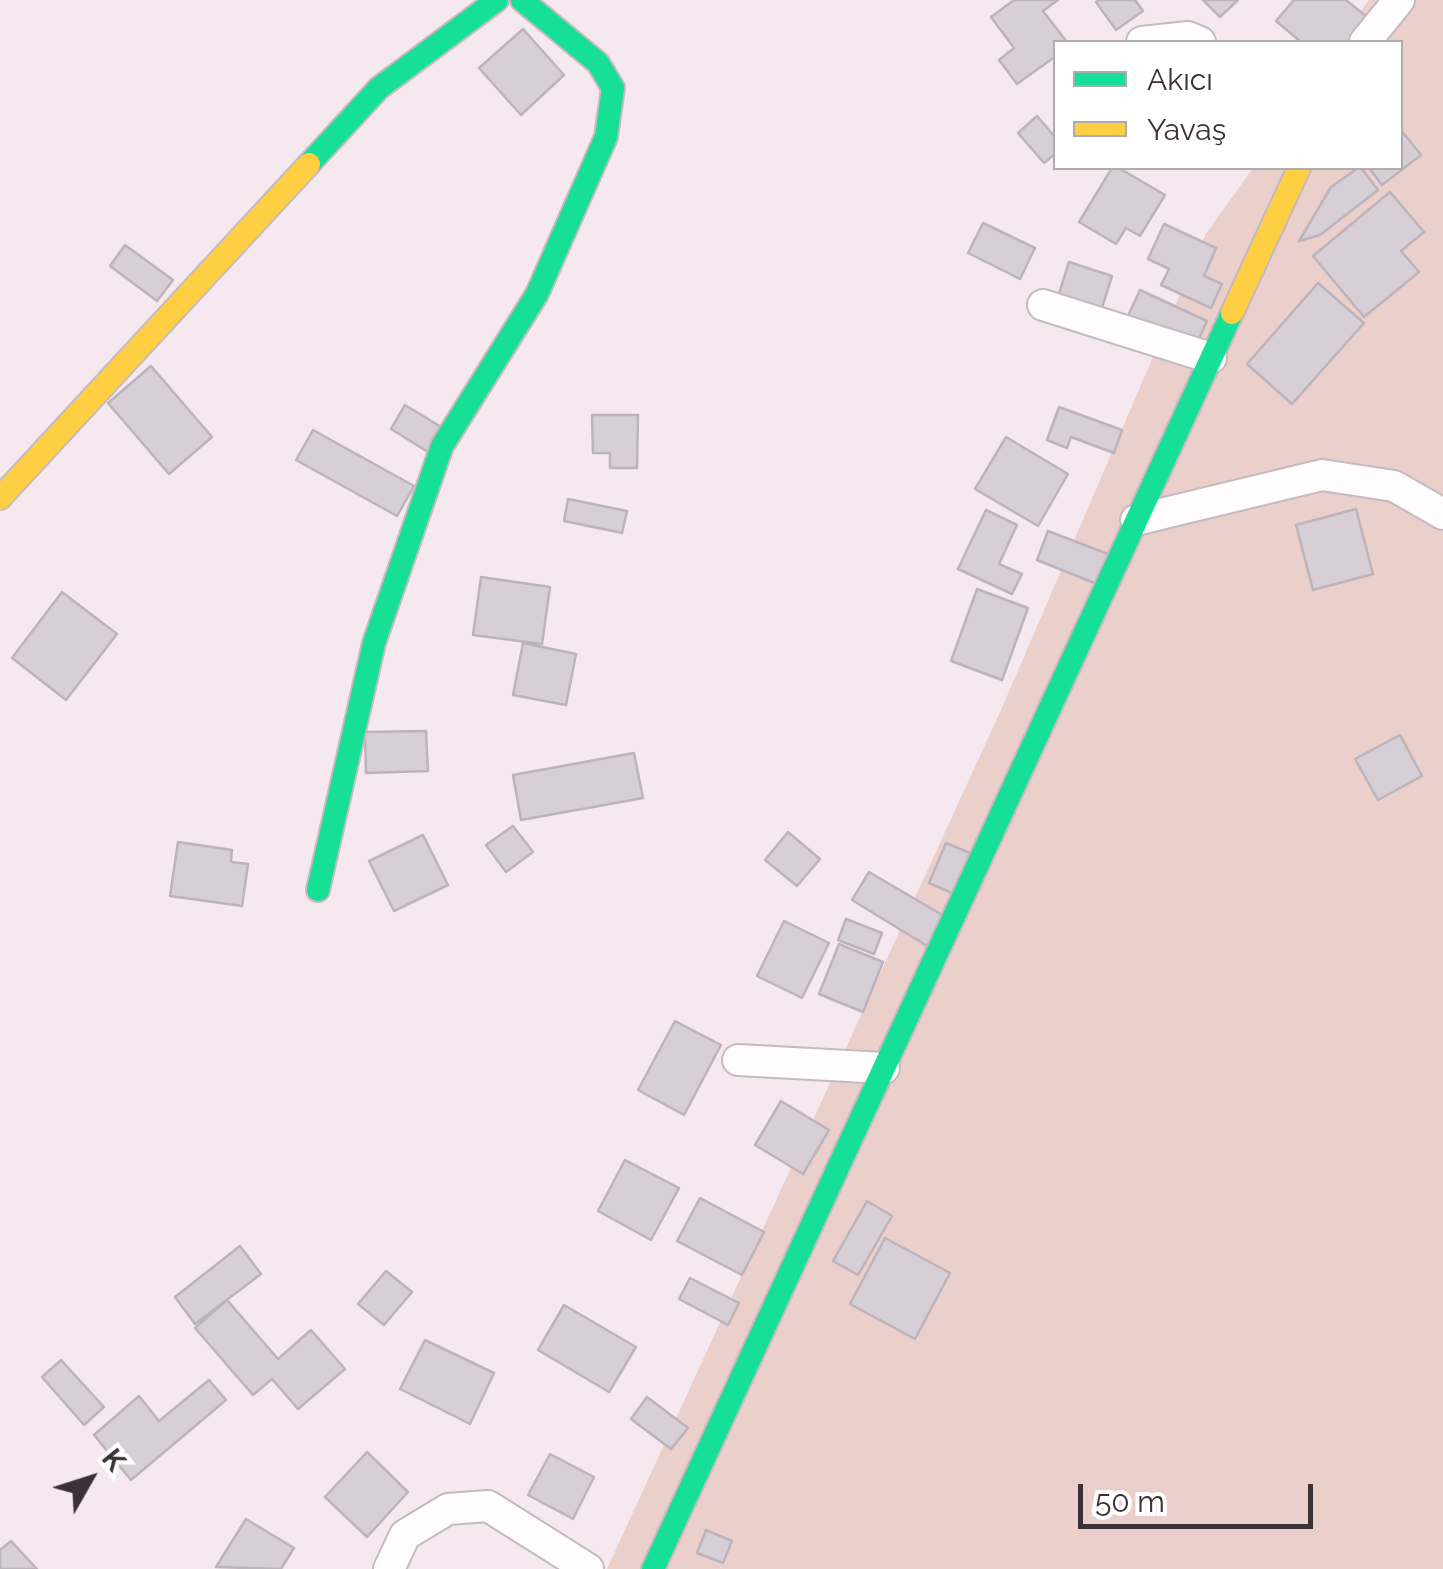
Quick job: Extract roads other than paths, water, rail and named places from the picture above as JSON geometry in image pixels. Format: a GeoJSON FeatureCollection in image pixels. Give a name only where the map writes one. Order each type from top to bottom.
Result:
{"type":"FeatureCollection","features":[{"type":"Feature","properties":{"kind":"street"},"geometry":{"type":"LineString","coordinates":[[0,498],[379,88],[498,0]]}},
{"type":"Feature","properties":{"kind":"street"},"geometry":{"type":"LineString","coordinates":[[318,890],[374,643],[442,446],[537,294],[606,137],[612,88],[598,63],[522,0]]}},
{"type":"Feature","properties":{"kind":"street"},"geometry":{"type":"LineString","coordinates":[[1367,40],[1399,0]]}},
{"type":"Feature","properties":{"kind":"street"},"geometry":{"type":"LineString","coordinates":[[1160,40],[1195,40]]}},
{"type":"Feature","properties":{"kind":"street"},"geometry":{"type":"LineString","coordinates":[[653,1569],[1298,170]]}},
{"type":"Feature","properties":{"kind":"street"},"geometry":{"type":"LineString","coordinates":[[1042,306],[1211,358]]}},
{"type":"Feature","properties":{"kind":"street"},"geometry":{"type":"LineString","coordinates":[[1136,520],[1322,475],[1394,486],[1443,514]]}},
{"type":"Feature","properties":{"kind":"street"},"geometry":{"type":"LineString","coordinates":[[738,1060],[884,1068]]}},
{"type":"Feature","properties":{"kind":"street"},"geometry":{"type":"LineString","coordinates":[[389,1569],[405,1534],[448,1508],[488,1506],[588,1569]]}}]}
